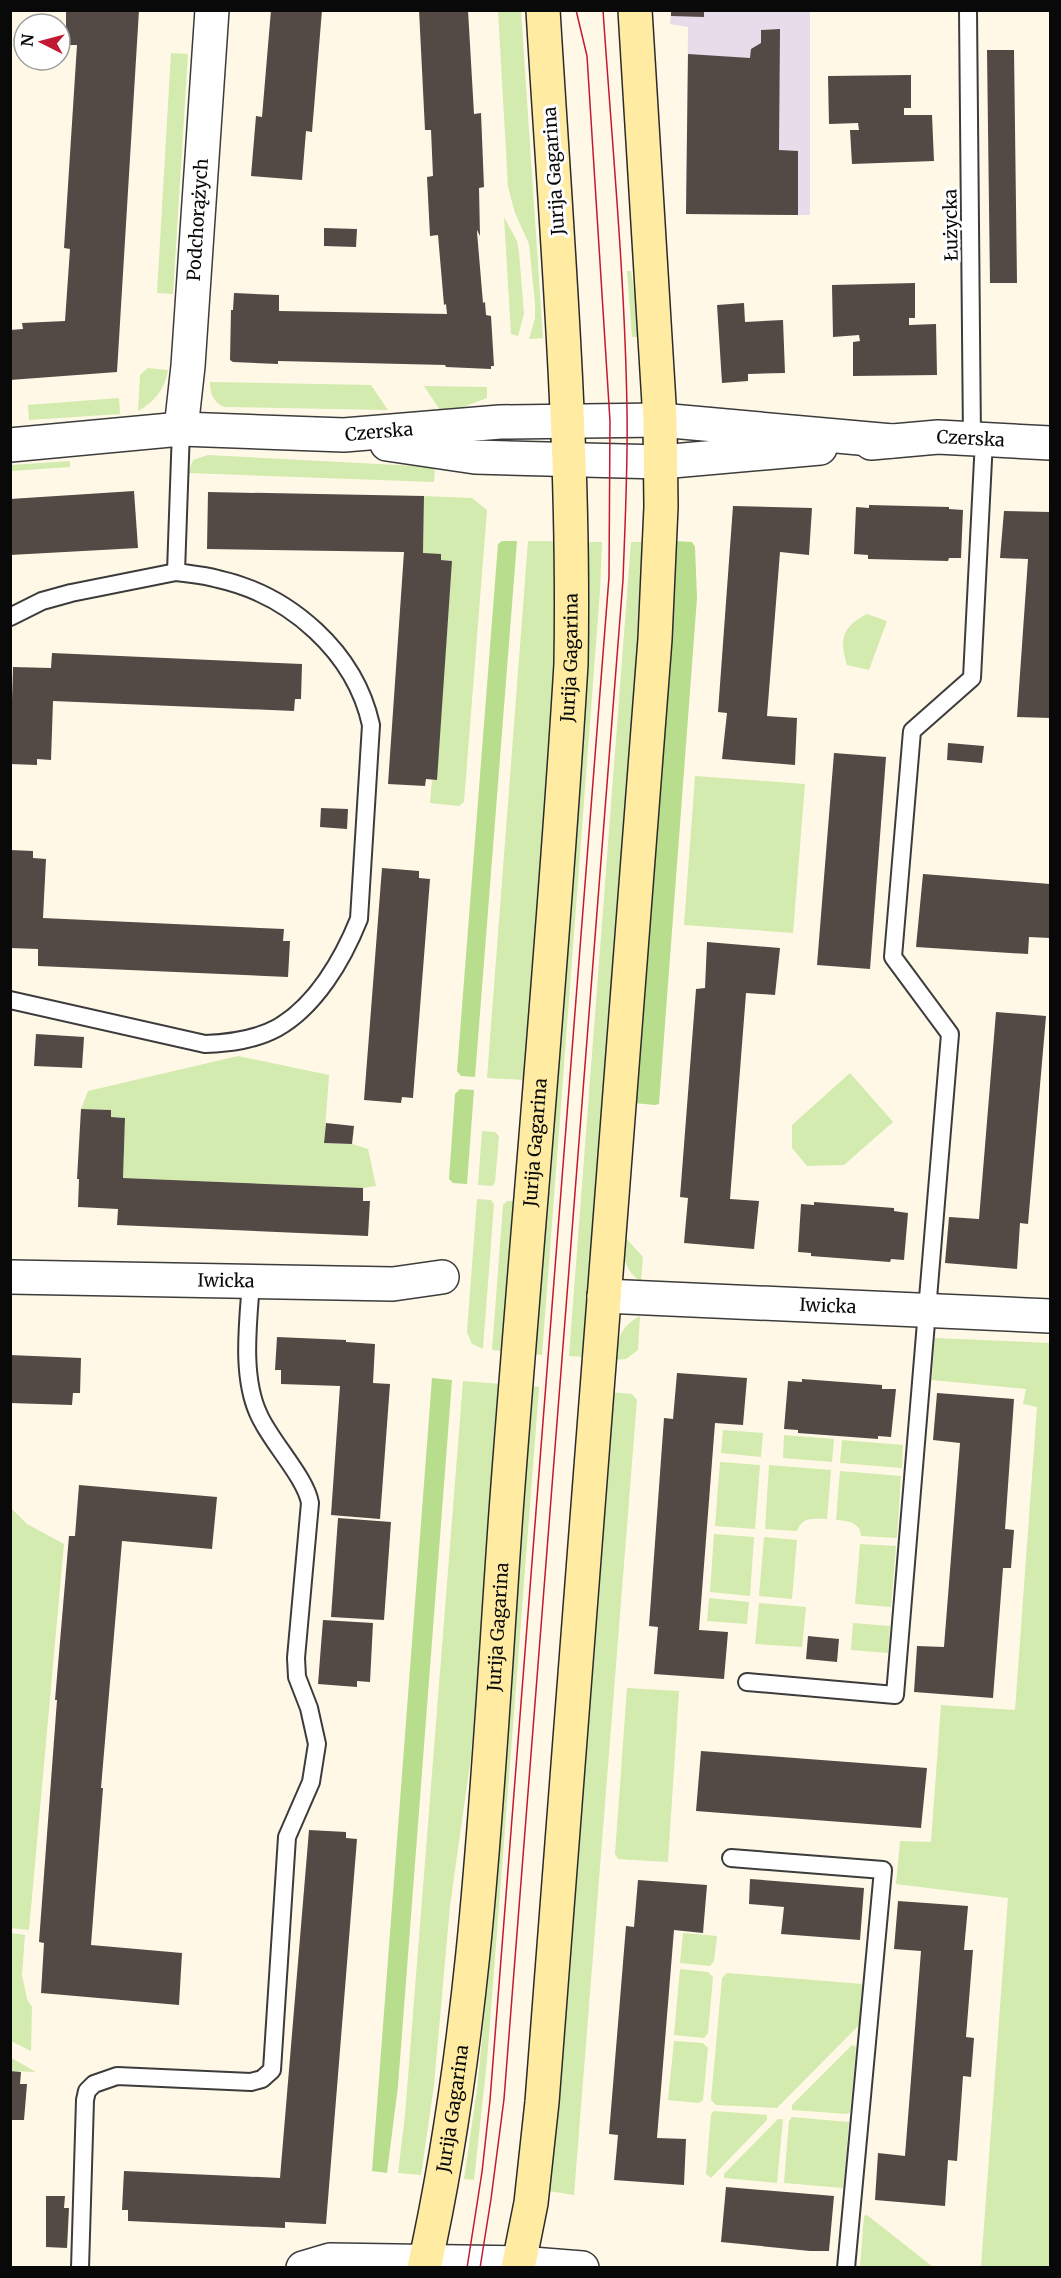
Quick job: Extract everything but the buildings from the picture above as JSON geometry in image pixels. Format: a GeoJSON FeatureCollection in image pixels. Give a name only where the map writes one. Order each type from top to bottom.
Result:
{"type":"FeatureCollection","features":[{"type":"Feature","properties":{"kind":"main road","name":"Jurija Gagarina"},"geometry":{"type":"LineString","coordinates":[[425,2265],[457,2097],[467,2008],[485,1803],[569,697],[572,598],[568,422],[543,10]]}},
{"type":"Feature","properties":{"kind":"main road"},"geometry":{"type":"LineString","coordinates":[[518,2265],[531,2203],[542,2102],[660,550],[660,420],[635,10]]}},
{"type":"Feature","properties":{"kind":"street","name":"Podchorążych"},"geometry":{"type":"LineString","coordinates":[[181,429],[188,366],[212,10]]}},
{"type":"Feature","properties":{"kind":"street","name":"Czerska"},"geometry":{"type":"LineString","coordinates":[[344,435],[500,422],[660,420],[892,441]]}},
{"type":"Feature","properties":{"kind":"street"},"geometry":{"type":"LineString","coordinates":[[10,445],[181,429],[344,435]]}},
{"type":"Feature","properties":{"kind":"street","name":"Czerska"},"geometry":{"type":"LineString","coordinates":[[344,435],[397,446],[464,455],[569,461],[661,462],[938,437],[1050,443]]}},
{"type":"Feature","properties":{"kind":"street","name":"Iwicka"},"geometry":{"type":"LineString","coordinates":[[10,1277],[393,1284],[442,1277]]}},
{"type":"Feature","properties":{"kind":"street","name":"Iwicka"},"geometry":{"type":"LineString","coordinates":[[604,1296],[1050,1316]]}},
{"type":"Feature","properties":{"kind":"street"},"geometry":{"type":"LineString","coordinates":[[303,2268],[330,2260],[425,2265],[582,2268]]}},
{"type":"Feature","properties":{"kind":"lane","name":"Łużycka"},"geometry":{"type":"LineString","coordinates":[[747,1682],[895,1695],[950,1034],[893,957],[912,731],[972,678],[978,439],[968,10]]}},
{"type":"Feature","properties":{"kind":"lane"},"geometry":{"type":"LineString","coordinates":[[176,572],[181,429]]}},
{"type":"Feature","properties":{"kind":"lane"},"geometry":{"type":"LineString","coordinates":[[10,617],[42,601],[71,593],[176,572],[218,579],[259,593],[310,625],[330,644],[360,689],[371,725],[359,919],[326,981],[302,1010],[277,1028],[252,1038],[205,1044],[10,1000]]}},
{"type":"Feature","properties":{"kind":"lane"},"geometry":{"type":"LineString","coordinates":[[80,2268],[87,2091],[103,2079],[117,2076],[252,2082],[262,2079],[272,2070],[287,1837],[311,1782],[317,1744],[309,1708],[297,1677],[296,1658],[310,1503],[308,1492],[277,1447],[259,1415],[248,1384],[251,1282]]}},
{"type":"Feature","properties":{"kind":"lane"},"geometry":{"type":"LineString","coordinates":[[731,1858],[883,1870],[846,2268]]}},
{"type":"Feature","properties":{"kind":"shaded area"},"geometry":{"type":"Polygon","coordinates":[[[671,11],[810,11],[810,215],[686,214],[688,27],[670,24],[671,11]]]}},
{"type":"Feature","properties":{"kind":"green space"},"geometry":{"type":"Polygon","coordinates":[[[498,11],[521,11],[543,338],[529,339],[535,318],[535,303],[529,244],[515,213],[508,187],[498,11]]]}},
{"type":"Feature","properties":{"kind":"green space"},"geometry":{"type":"Polygon","coordinates":[[[171,53],[188,54],[173,294],[157,293],[171,53]]]}},
{"type":"Feature","properties":{"kind":"green space"},"geometry":{"type":"Polygon","coordinates":[[[504,217],[517,241],[519,252],[524,314],[518,336],[511,334],[504,217]]]}},
{"type":"Feature","properties":{"kind":"green space"},"geometry":{"type":"Polygon","coordinates":[[[627,271],[631,271],[641,337],[632,337],[627,271]]]}},
{"type":"Feature","properties":{"kind":"green space"},"geometry":{"type":"Polygon","coordinates":[[[148,368],[168,370],[158,394],[138,411],[140,375],[148,368]]]}},
{"type":"Feature","properties":{"kind":"green space"},"geometry":{"type":"Polygon","coordinates":[[[210,382],[371,385],[388,410],[224,407],[213,397],[210,382]]]}},
{"type":"Feature","properties":{"kind":"green space"},"geometry":{"type":"Polygon","coordinates":[[[424,386],[487,387],[487,398],[455,410],[440,410],[424,386]]]}},
{"type":"Feature","properties":{"kind":"green space"},"geometry":{"type":"Polygon","coordinates":[[[119,398],[120,414],[29,420],[28,405],[119,398]]]}},
{"type":"Feature","properties":{"kind":"green space"},"geometry":{"type":"Polygon","coordinates":[[[208,455],[435,467],[434,482],[188,473],[193,460],[208,455]]]}},
{"type":"Feature","properties":{"kind":"green space"},"geometry":{"type":"Polygon","coordinates":[[[70,461],[70,467],[11,471],[11,465],[70,461]]]}},
{"type":"Feature","properties":{"kind":"green space"},"geometry":{"type":"Polygon","coordinates":[[[424,496],[472,498],[487,510],[464,802],[459,806],[430,803],[432,780],[436,780],[452,561],[441,560],[423,553],[424,496]]]}},
{"type":"Feature","properties":{"kind":"green space"},"geometry":{"type":"Polygon","coordinates":[[[502,541],[517,541],[475,1077],[461,1076],[457,1071],[498,544],[502,541]]]}},
{"type":"Feature","properties":{"kind":"green space"},"geometry":{"type":"Polygon","coordinates":[[[528,541],[556,541],[555,662],[551,737],[525,1080],[487,1078],[528,541]]]}},
{"type":"Feature","properties":{"kind":"green space"},"geometry":{"type":"Polygon","coordinates":[[[674,541],[692,542],[695,547],[697,598],[659,1104],[655,1105],[634,1103],[674,541]]]}},
{"type":"Feature","properties":{"kind":"green space"},"geometry":{"type":"Polygon","coordinates":[[[587,542],[602,542],[600,591],[542,1355],[535,1354],[587,653],[587,542]]]}},
{"type":"Feature","properties":{"kind":"green space"},"geometry":{"type":"Polygon","coordinates":[[[631,542],[643,542],[634,704],[584,1357],[569,1356],[631,542]]]}},
{"type":"Feature","properties":{"kind":"green space"},"geometry":{"type":"Polygon","coordinates":[[[867,614],[887,621],[869,670],[847,665],[843,648],[848,629],[867,614]]]}},
{"type":"Feature","properties":{"kind":"green space"},"geometry":{"type":"Polygon","coordinates":[[[695,776],[805,784],[793,933],[684,925],[695,776]]]}},
{"type":"Feature","properties":{"kind":"green space"},"geometry":{"type":"Polygon","coordinates":[[[238,1056],[329,1075],[324,1143],[352,1144],[368,1149],[376,1186],[363,1188],[123,1178],[125,1118],[111,1117],[111,1110],[81,1109],[88,1091],[238,1056]]]}},
{"type":"Feature","properties":{"kind":"green space"},"geometry":{"type":"Polygon","coordinates":[[[850,1073],[893,1122],[844,1165],[807,1166],[792,1148],[792,1125],[850,1073]]]}},
{"type":"Feature","properties":{"kind":"green space"},"geometry":{"type":"Polygon","coordinates":[[[460,1089],[474,1090],[467,1184],[453,1183],[449,1179],[455,1094],[460,1089]]]}},
{"type":"Feature","properties":{"kind":"green space"},"geometry":{"type":"Polygon","coordinates":[[[482,1131],[495,1132],[499,1136],[495,1182],[492,1186],[478,1185],[482,1131]]]}},
{"type":"Feature","properties":{"kind":"green space"},"geometry":{"type":"Polygon","coordinates":[[[477,1199],[491,1200],[494,1204],[483,1349],[472,1344],[467,1332],[477,1199]]]}},
{"type":"Feature","properties":{"kind":"green space"},"geometry":{"type":"Polygon","coordinates":[[[507,1201],[515,1201],[503,1351],[492,1350],[503,1205],[507,1201]]]}},
{"type":"Feature","properties":{"kind":"green space"},"geometry":{"type":"Polygon","coordinates":[[[624,1236],[643,1257],[641,1282],[625,1262],[624,1236]]]}},
{"type":"Feature","properties":{"kind":"green space"},"geometry":{"type":"Polygon","coordinates":[[[640,1316],[638,1350],[626,1359],[614,1360],[621,1334],[628,1324],[640,1316]]]}},
{"type":"Feature","properties":{"kind":"green space"},"geometry":{"type":"Polygon","coordinates":[[[935,1338],[1050,1343],[1050,2267],[981,2267],[1008,1898],[896,1884],[900,1841],[931,1842],[941,1705],[1015,1710],[1037,1407],[1023,1404],[1026,1389],[932,1380],[935,1338]]]}},
{"type":"Feature","properties":{"kind":"green space"},"geometry":{"type":"Polygon","coordinates":[[[432,1378],[452,1380],[398,2086],[387,2173],[372,2171],[432,1378]]]}},
{"type":"Feature","properties":{"kind":"green space"},"geometry":{"type":"Polygon","coordinates":[[[463,1381],[501,1384],[471,1756],[450,1906],[434,2085],[421,2175],[398,2173],[405,2115],[463,1381]]]}},
{"type":"Feature","properties":{"kind":"green space"},"geometry":{"type":"Polygon","coordinates":[[[532,1386],[539,1387],[539,1389],[487,2061],[474,2180],[464,2179],[477,2089],[487,1988],[532,1386]]]}},
{"type":"Feature","properties":{"kind":"green space"},"geometry":{"type":"Polygon","coordinates":[[[610,1392],[632,1394],[637,1400],[574,2195],[549,2191],[570,1945],[610,1392]]]}},
{"type":"Feature","properties":{"kind":"green space"},"geometry":{"type":"Polygon","coordinates":[[[723,1430],[763,1433],[761,1457],[721,1453],[723,1430]]]}},
{"type":"Feature","properties":{"kind":"green space"},"geometry":{"type":"Polygon","coordinates":[[[784,1435],[834,1439],[832,1462],[783,1458],[784,1435]]]}},
{"type":"Feature","properties":{"kind":"green space"},"geometry":{"type":"Polygon","coordinates":[[[842,1440],[903,1445],[902,1468],[840,1463],[842,1440]]]}},
{"type":"Feature","properties":{"kind":"green space"},"geometry":{"type":"Polygon","coordinates":[[[720,1462],[760,1465],[755,1529],[715,1526],[720,1462]]]}},
{"type":"Feature","properties":{"kind":"green space"},"geometry":{"type":"Polygon","coordinates":[[[769,1465],[831,1470],[827,1519],[805,1521],[797,1531],[765,1529],[769,1465]]]}},
{"type":"Feature","properties":{"kind":"green space"},"geometry":{"type":"Polygon","coordinates":[[[840,1471],[901,1476],[897,1538],[861,1536],[856,1525],[836,1520],[840,1471]]]}},
{"type":"Feature","properties":{"kind":"green space"},"geometry":{"type":"Polygon","coordinates":[[[11,1508],[27,1524],[64,1544],[29,1930],[10,1928],[11,1508]]]}},
{"type":"Feature","properties":{"kind":"green space"},"geometry":{"type":"Polygon","coordinates":[[[714,1534],[754,1537],[750,1596],[710,1592],[714,1534]]]}},
{"type":"Feature","properties":{"kind":"green space"},"geometry":{"type":"Polygon","coordinates":[[[764,1537],[797,1540],[792,1599],[759,1596],[764,1537]]]}},
{"type":"Feature","properties":{"kind":"green space"},"geometry":{"type":"Polygon","coordinates":[[[860,1544],[896,1546],[891,1607],[855,1604],[860,1544]]]}},
{"type":"Feature","properties":{"kind":"green space"},"geometry":{"type":"Polygon","coordinates":[[[709,1598],[749,1602],[747,1624],[707,1621],[709,1598]]]}},
{"type":"Feature","properties":{"kind":"green space"},"geometry":{"type":"Polygon","coordinates":[[[759,1603],[806,1607],[802,1647],[755,1644],[759,1603]]]}},
{"type":"Feature","properties":{"kind":"green space"},"geometry":{"type":"Polygon","coordinates":[[[853,1623],[890,1626],[888,1653],[851,1650],[853,1623]]]}},
{"type":"Feature","properties":{"kind":"green space"},"geometry":{"type":"Polygon","coordinates":[[[627,1688],[679,1691],[668,1862],[618,1859],[615,1854],[627,1688]]]}},
{"type":"Feature","properties":{"kind":"green space"},"geometry":{"type":"Polygon","coordinates":[[[11,1933],[25,1935],[22,1975],[27,1999],[32,2007],[31,2051],[11,2041],[11,1933]]]}},
{"type":"Feature","properties":{"kind":"green space"},"geometry":{"type":"Polygon","coordinates":[[[683,1933],[717,1936],[714,1961],[710,1966],[680,1963],[683,1933]]]}},
{"type":"Feature","properties":{"kind":"green space"},"geometry":{"type":"Polygon","coordinates":[[[680,1969],[708,1972],[713,1977],[708,2033],[704,2038],[674,2035],[680,1969]]]}},
{"type":"Feature","properties":{"kind":"green space"},"geometry":{"type":"Polygon","coordinates":[[[727,1973],[862,1984],[859,2025],[777,2108],[716,2105],[711,2100],[722,1978],[727,1973]]]}},
{"type":"Feature","properties":{"kind":"green space"},"geometry":{"type":"Polygon","coordinates":[[[674,2041],[703,2043],[708,2048],[703,2100],[699,2103],[668,2100],[674,2041]]]}},
{"type":"Feature","properties":{"kind":"green space"},"geometry":{"type":"Polygon","coordinates":[[[852,2045],[856,2047],[850,2112],[847,2114],[792,2110],[792,2105],[852,2045]]]}},
{"type":"Feature","properties":{"kind":"green space"},"geometry":{"type":"Polygon","coordinates":[[[10,2057],[36,2072],[11,2071],[10,2057]]]}},
{"type":"Feature","properties":{"kind":"green space"},"geometry":{"type":"Polygon","coordinates":[[[714,2111],[767,2115],[767,2120],[711,2178],[706,2174],[711,2114],[714,2111]]]}},
{"type":"Feature","properties":{"kind":"green space"},"geometry":{"type":"Polygon","coordinates":[[[792,2117],[849,2122],[843,2188],[784,2183],[789,2121],[792,2117]]]}},
{"type":"Feature","properties":{"kind":"green space"},"geometry":{"type":"Polygon","coordinates":[[[778,2119],[783,2119],[777,2183],[724,2178],[724,2174],[778,2119]]]}},
{"type":"Feature","properties":{"kind":"green space"},"geometry":{"type":"Polygon","coordinates":[[[867,2215],[933,2267],[860,2267],[864,2216],[867,2215]]]}},
{"type":"Feature","properties":{"kind":"tram line"},"geometry":{"type":"LineString","coordinates":[[467,2268],[482,2172],[490,2100],[609,577],[610,421],[587,56],[576,10]]}},
{"type":"Feature","properties":{"kind":"tram line"},"geometry":{"type":"LineString","coordinates":[[480,2268],[504,2099],[623,580],[627,453],[626,361],[603,10]]}}]}
